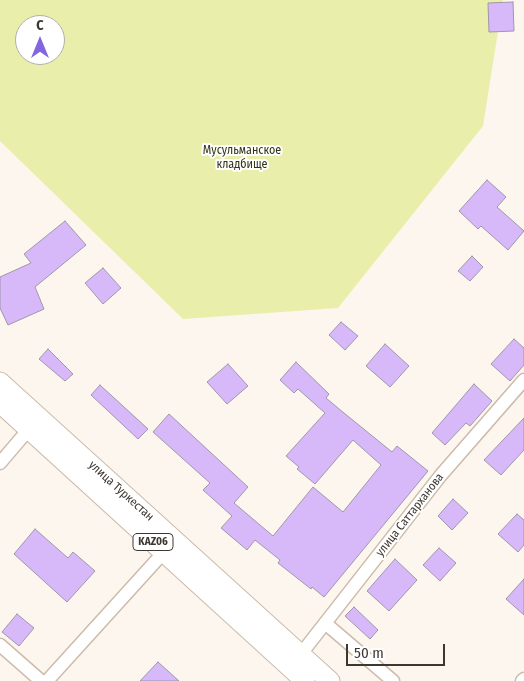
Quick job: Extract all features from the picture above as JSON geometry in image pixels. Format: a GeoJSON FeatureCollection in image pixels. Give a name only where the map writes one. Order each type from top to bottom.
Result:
{"type":"FeatureCollection","features":[{"type":"Feature","properties":{"kind":"highway","name":"улица Туркестан"},"geometry":{"type":"LineString","coordinates":[[0,382],[315,678]]}},
{"type":"Feature","properties":{"kind":"highway","name":"улица Туркестан"},"geometry":{"type":"LineString","coordinates":[[0,403],[164,552],[296,661]]}},
{"type":"Feature","properties":{"kind":"street","name":"улица Саттарханова"},"geometry":{"type":"LineString","coordinates":[[296,661],[441,475],[524,380]]}},
{"type":"Feature","properties":{"kind":"street"},"geometry":{"type":"LineString","coordinates":[[0,463],[29,429]]}},
{"type":"Feature","properties":{"kind":"street"},"geometry":{"type":"LineString","coordinates":[[47,681],[164,552]]}},
{"type":"Feature","properties":{"kind":"street"},"geometry":{"type":"LineString","coordinates":[[325,623],[393,681]]}},
{"type":"Feature","properties":{"kind":"street"},"geometry":{"type":"LineString","coordinates":[[0,645],[41,681]]}},
{"type":"Feature","properties":{"kind":"green space","name":"Мусульманское кладбище"},"geometry":{"type":"Polygon","coordinates":[[[0,0],[503,0],[483,126],[338,308],[183,319],[0,141],[0,0]]]}},
{"type":"Feature","properties":{"kind":"building"},"geometry":{"type":"Polygon","coordinates":[[[513,2],[514,31],[489,32],[488,3],[513,2]]]}},
{"type":"Feature","properties":{"kind":"building"},"geometry":{"type":"Polygon","coordinates":[[[487,180],[506,197],[497,207],[524,231],[508,250],[481,226],[478,229],[459,211],[487,180]]]}},
{"type":"Feature","properties":{"kind":"building"},"geometry":{"type":"Polygon","coordinates":[[[65,221],[86,245],[35,287],[44,309],[8,325],[0,308],[0,277],[31,263],[24,254],[65,221]]]}},
{"type":"Feature","properties":{"kind":"building"},"geometry":{"type":"Polygon","coordinates":[[[472,256],[483,267],[470,281],[458,271],[472,256]]]}},
{"type":"Feature","properties":{"kind":"building"},"geometry":{"type":"Polygon","coordinates":[[[103,268],[121,288],[103,304],[85,283],[103,268]]]}},
{"type":"Feature","properties":{"kind":"building"},"geometry":{"type":"Polygon","coordinates":[[[341,322],[358,336],[345,350],[329,335],[341,322]]]}},
{"type":"Feature","properties":{"kind":"building"},"geometry":{"type":"Polygon","coordinates":[[[514,339],[524,348],[524,365],[510,381],[491,364],[514,339]]]}},
{"type":"Feature","properties":{"kind":"building"},"geometry":{"type":"Polygon","coordinates":[[[385,344],[409,366],[390,387],[366,366],[385,344]]]}},
{"type":"Feature","properties":{"kind":"building"},"geometry":{"type":"Polygon","coordinates":[[[48,349],[73,374],[65,381],[39,359],[48,349]]]}},
{"type":"Feature","properties":{"kind":"building"},"geometry":{"type":"Polygon","coordinates":[[[296,362],[329,394],[326,398],[344,413],[392,452],[397,446],[428,471],[324,597],[278,563],[280,560],[255,540],[247,550],[221,528],[232,516],[203,490],[210,483],[153,432],[169,414],[248,487],[234,503],[273,536],[313,487],[343,512],[381,465],[353,440],[315,484],[297,469],[299,467],[286,456],[325,413],[298,389],[294,393],[280,380],[296,362]]]}},
{"type":"Feature","properties":{"kind":"building"},"geometry":{"type":"Polygon","coordinates":[[[228,364],[248,386],[227,404],[207,382],[228,364]]]}},
{"type":"Feature","properties":{"kind":"building"},"geometry":{"type":"Polygon","coordinates":[[[474,384],[492,401],[470,426],[466,423],[445,445],[432,433],[474,384]]]}},
{"type":"Feature","properties":{"kind":"building"},"geometry":{"type":"Polygon","coordinates":[[[100,385],[148,429],[138,439],[91,395],[100,385]]]}},
{"type":"Feature","properties":{"kind":"building"},"geometry":{"type":"Polygon","coordinates":[[[524,418],[524,450],[501,475],[484,460],[524,418]]]}},
{"type":"Feature","properties":{"kind":"building"},"geometry":{"type":"Polygon","coordinates":[[[453,499],[468,513],[452,530],[438,516],[453,499]]]}},
{"type":"Feature","properties":{"kind":"building"},"geometry":{"type":"Polygon","coordinates":[[[517,514],[524,520],[524,545],[518,552],[498,534],[517,514]]]}},
{"type":"Feature","properties":{"kind":"building"},"geometry":{"type":"Polygon","coordinates":[[[35,529],[68,558],[73,552],[95,571],[67,602],[14,554],[35,529]]]}},
{"type":"Feature","properties":{"kind":"building"},"geometry":{"type":"Polygon","coordinates":[[[439,548],[456,563],[440,581],[423,565],[439,548]]]}},
{"type":"Feature","properties":{"kind":"building"},"geometry":{"type":"Polygon","coordinates":[[[395,559],[417,580],[389,611],[367,591],[395,559]]]}},
{"type":"Feature","properties":{"kind":"building"},"geometry":{"type":"Polygon","coordinates":[[[524,579],[524,615],[506,599],[524,579]]]}},
{"type":"Feature","properties":{"kind":"building"},"geometry":{"type":"Polygon","coordinates":[[[354,607],[378,630],[370,639],[345,616],[354,607]]]}},
{"type":"Feature","properties":{"kind":"building"},"geometry":{"type":"Polygon","coordinates":[[[17,614],[34,628],[19,646],[2,632],[17,614]]]}},
{"type":"Feature","properties":{"kind":"building"},"geometry":{"type":"Polygon","coordinates":[[[158,662],[179,681],[140,681],[158,662]]]}}]}
